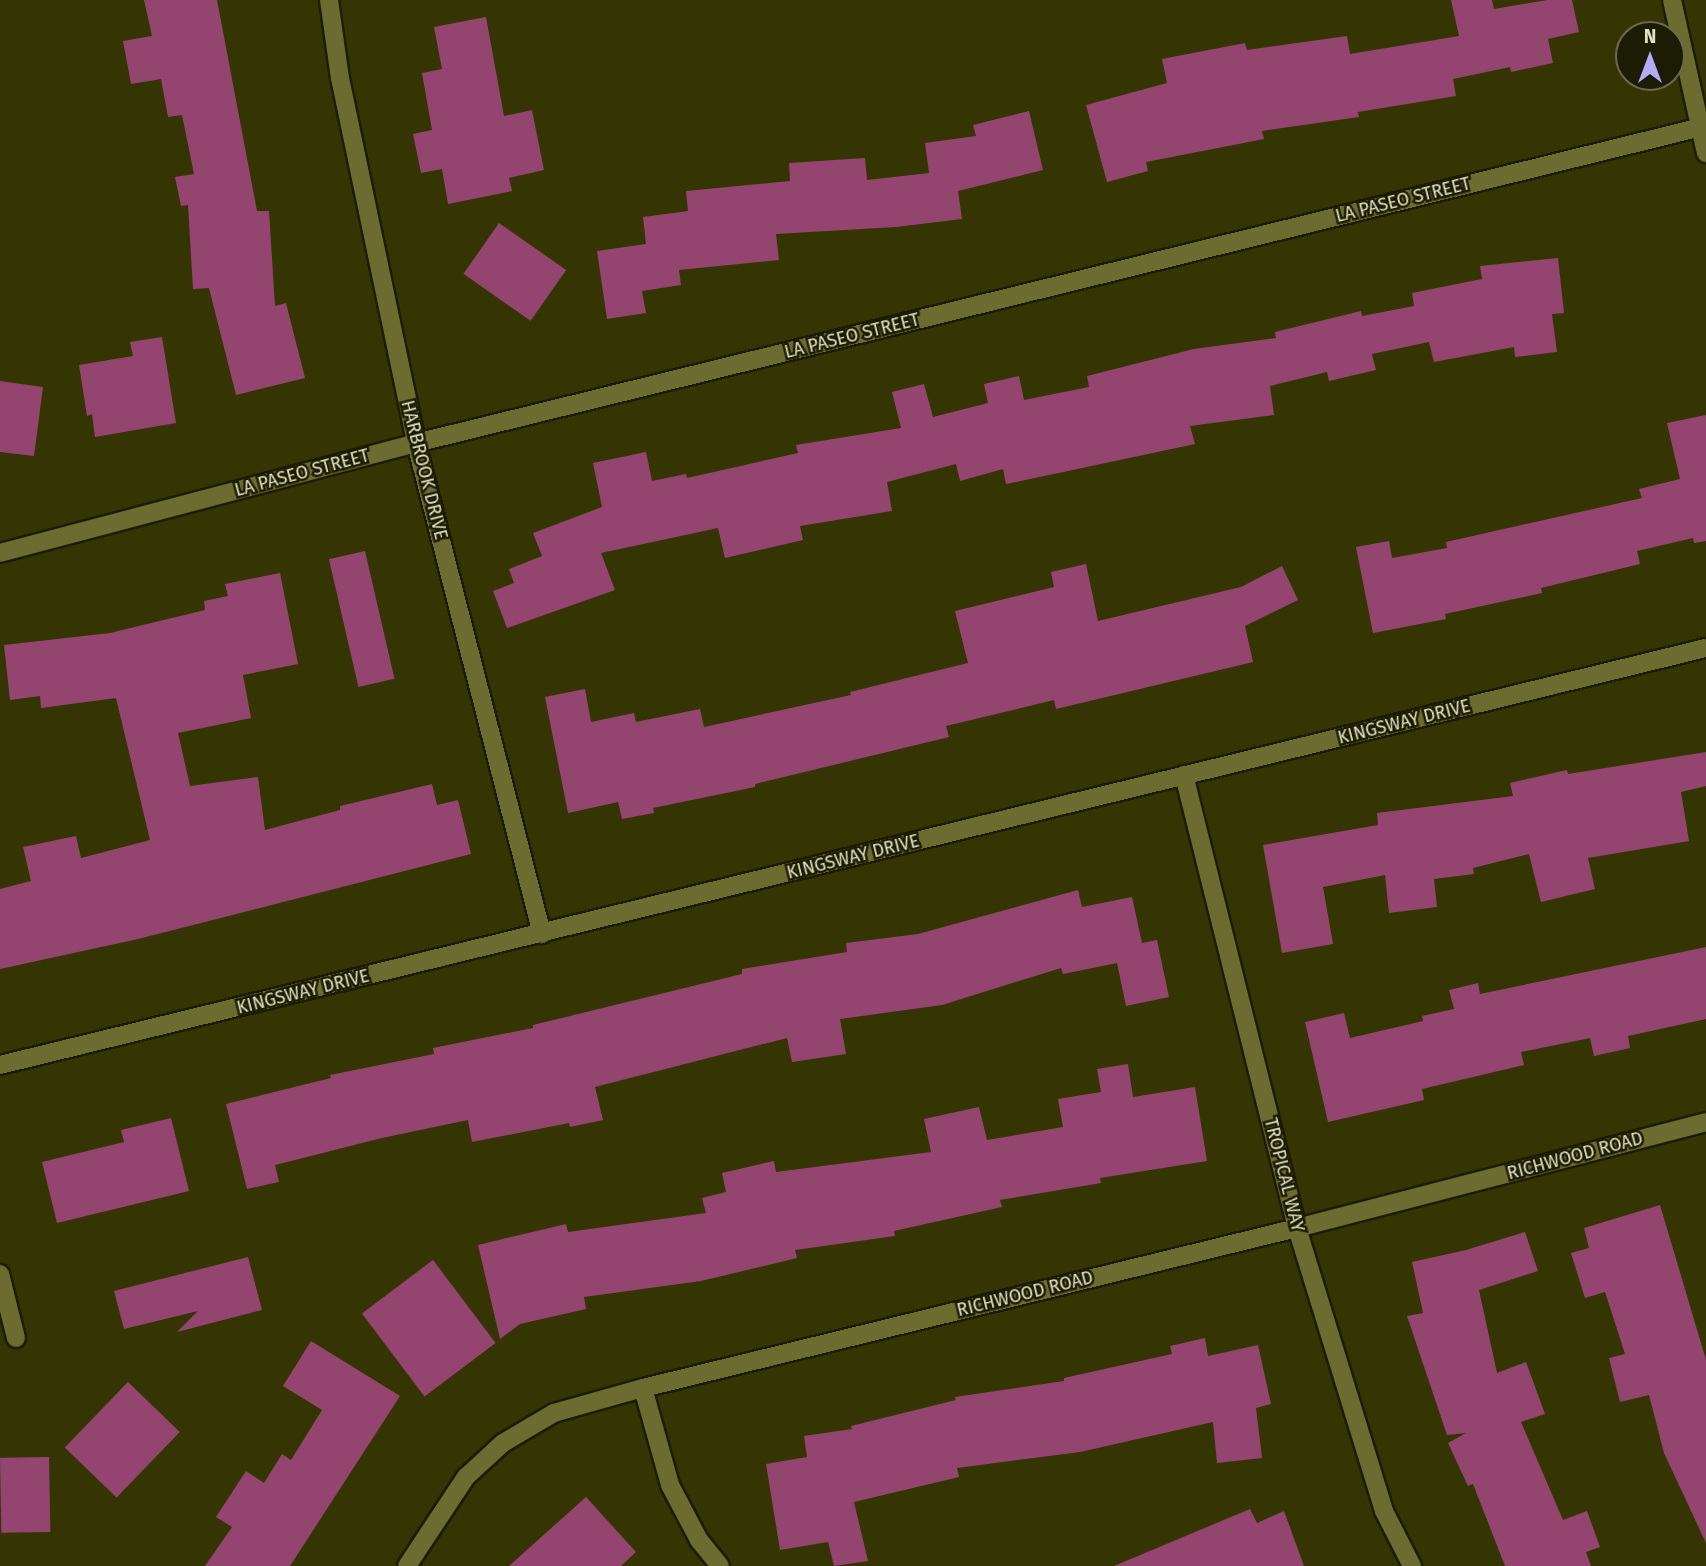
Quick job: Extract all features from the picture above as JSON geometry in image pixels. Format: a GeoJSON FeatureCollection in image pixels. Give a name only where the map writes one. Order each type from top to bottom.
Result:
{"type":"FeatureCollection","features":[{"type":"Feature","properties":{"kind":"street","name":"HARBROOK DRIVE"},"geometry":{"type":"LineString","coordinates":[[329,0],[340,78],[416,443],[542,934]]}},
{"type":"Feature","properties":{"kind":"street"},"geometry":{"type":"LineString","coordinates":[[1672,0],[1703,127],[1706,153]]}},
{"type":"Feature","properties":{"kind":"street","name":"LA PASEO STREET"},"geometry":{"type":"LineString","coordinates":[[0,553],[416,443],[1703,127]]}},
{"type":"Feature","properties":{"kind":"street","name":"KINGSWAY DRIVE"},"geometry":{"type":"LineString","coordinates":[[0,1065],[1706,648]]}},
{"type":"Feature","properties":{"kind":"street","name":"TROPICAL WAY"},"geometry":{"type":"LineString","coordinates":[[1184,775],[1297,1228],[1384,1511],[1412,1566]]}},
{"type":"Feature","properties":{"kind":"street","name":"RICHWOOD ROAD"},"geometry":{"type":"LineString","coordinates":[[407,1566],[466,1477],[503,1443],[554,1413],[643,1388],[1297,1228],[1706,1122]]}},
{"type":"Feature","properties":{"kind":"street"},"geometry":{"type":"LineString","coordinates":[[0,1275],[16,1338]]}},
{"type":"Feature","properties":{"kind":"street"},"geometry":{"type":"LineString","coordinates":[[643,1388],[670,1485],[699,1540],[720,1566]]}},
{"type":"Feature","properties":{"kind":"building"},"geometry":{"type":"Polygon","coordinates":[[[144,0],[217,0],[257,211],[269,211],[275,306],[286,303],[305,378],[236,395],[209,288],[193,289],[188,205],[181,206],[175,177],[194,174],[182,115],[168,117],[161,79],[131,84],[123,41],[152,36],[144,0]]]}},
{"type":"Feature","properties":{"kind":"building"},"geometry":{"type":"Polygon","coordinates":[[[1451,0],[1492,0],[1494,9],[1547,0],[1572,0],[1579,32],[1548,39],[1553,63],[1511,72],[1510,67],[1453,79],[1456,96],[1358,112],[1359,117],[1262,131],[1264,139],[1146,162],[1148,171],[1107,182],[1086,105],[1167,83],[1162,59],[1245,43],[1247,50],[1347,36],[1350,54],[1459,36],[1451,0]]]}},
{"type":"Feature","properties":{"kind":"building"},"geometry":{"type":"Polygon","coordinates":[[[486,17],[504,116],[532,110],[544,170],[509,178],[512,191],[448,204],[442,169],[421,173],[413,134],[432,130],[422,73],[442,69],[434,27],[486,17]]]}},
{"type":"Feature","properties":{"kind":"building"},"geometry":{"type":"Polygon","coordinates":[[[1029,111],[1043,170],[958,191],[962,219],[896,227],[776,234],[779,260],[679,270],[681,285],[642,291],[646,313],[607,319],[597,251],[646,244],[643,217],[688,211],[686,191],[790,181],[789,163],[865,158],[867,180],[929,173],[925,143],[976,136],[973,125],[1029,111]]]}},
{"type":"Feature","properties":{"kind":"building"},"geometry":{"type":"Polygon","coordinates":[[[499,223],[566,270],[531,321],[463,274],[499,223]]]}},
{"type":"Feature","properties":{"kind":"building"},"geometry":{"type":"Polygon","coordinates":[[[1558,258],[1564,313],[1552,314],[1557,352],[1515,357],[1514,347],[1434,362],[1429,342],[1372,354],[1376,370],[1329,381],[1327,372],[1270,386],[1274,415],[1190,426],[1195,444],[1006,484],[1003,469],[960,481],[956,464],[887,482],[892,511],[800,526],[803,540],[725,558],[718,528],[601,553],[615,590],[507,628],[493,591],[514,583],[509,569],[542,556],[533,533],[602,507],[593,463],[646,452],[652,481],[686,474],[687,478],[798,453],[796,445],[901,428],[892,392],[924,384],[933,417],[988,403],[984,384],[1019,376],[1024,400],[1089,387],[1087,376],[1194,349],[1276,338],[1275,332],[1361,311],[1362,316],[1414,306],[1412,293],[1482,279],[1480,266],[1558,258]]]}},
{"type":"Feature","properties":{"kind":"building"},"geometry":{"type":"Polygon","coordinates":[[[162,337],[176,423],[95,437],[92,414],[87,416],[79,365],[133,356],[130,342],[162,337]]]}},
{"type":"Feature","properties":{"kind":"building"},"geometry":{"type":"Polygon","coordinates":[[[0,381],[43,387],[34,456],[0,452],[0,381]]]}},
{"type":"Feature","properties":{"kind":"building"},"geometry":{"type":"Polygon","coordinates":[[[1706,415],[1706,541],[1694,543],[1693,538],[1637,551],[1640,564],[1541,588],[1542,593],[1445,614],[1446,619],[1373,633],[1356,547],[1389,541],[1392,558],[1447,548],[1446,542],[1642,498],[1639,489],[1680,479],[1667,423],[1706,415]]]}},
{"type":"Feature","properties":{"kind":"building"},"geometry":{"type":"Polygon","coordinates":[[[365,551],[394,679],[358,687],[329,559],[365,551]]]}},
{"type":"Feature","properties":{"kind":"building"},"geometry":{"type":"Polygon","coordinates":[[[1086,564],[1098,621],[1241,587],[1282,566],[1298,600],[1245,626],[1253,662],[1056,709],[1054,700],[946,726],[949,737],[755,784],[755,787],[653,808],[654,813],[622,819],[618,802],[568,813],[545,697],[585,689],[591,722],[634,713],[636,722],[700,709],[704,727],[851,695],[850,692],[968,663],[955,611],[1054,587],[1051,572],[1086,564]]]}},
{"type":"Feature","properties":{"kind":"building"},"geometry":{"type":"Polygon","coordinates":[[[280,573],[298,664],[243,675],[251,718],[178,733],[190,786],[258,777],[265,830],[340,810],[340,806],[432,784],[437,805],[458,800],[471,854],[138,939],[0,969],[0,889],[31,881],[23,847],[76,836],[81,858],[150,840],[116,698],[41,708],[40,696],[10,700],[4,645],[110,633],[205,610],[204,601],[228,596],[225,584],[280,573]]]}},
{"type":"Feature","properties":{"kind":"building"},"geometry":{"type":"Polygon","coordinates":[[[1706,752],[1706,786],[1681,792],[1689,841],[1588,858],[1595,889],[1541,902],[1529,854],[1473,868],[1474,874],[1434,879],[1437,907],[1389,913],[1385,875],[1323,887],[1333,944],[1282,953],[1263,845],[1378,825],[1377,813],[1513,796],[1510,783],[1567,770],[1568,774],[1706,752]]]}},
{"type":"Feature","properties":{"kind":"building"},"geometry":{"type":"Polygon","coordinates":[[[1078,890],[1082,907],[1132,897],[1142,943],[1157,940],[1169,997],[1126,1006],[1117,963],[1063,974],[1061,968],[942,1005],[840,1019],[846,1054],[792,1062],[787,1038],[595,1087],[603,1120],[570,1127],[569,1123],[472,1142],[468,1120],[275,1165],[279,1182],[247,1189],[226,1104],[331,1078],[330,1075],[434,1054],[433,1048],[533,1028],[533,1025],[742,974],[742,969],[847,952],[846,943],[918,934],[1078,890]]]}},
{"type":"Feature","properties":{"kind":"building"},"geometry":{"type":"Polygon","coordinates":[[[1706,947],[1706,1019],[1628,1036],[1630,1048],[1594,1056],[1590,1038],[1521,1052],[1524,1065],[1422,1089],[1424,1100],[1328,1122],[1305,1022],[1344,1013],[1350,1038],[1423,1021],[1422,1016],[1454,1009],[1449,990],[1478,983],[1480,994],[1706,947]]]}},
{"type":"Feature","properties":{"kind":"building"},"geometry":{"type":"Polygon","coordinates":[[[1128,1064],[1133,1097],[1195,1087],[1207,1161],[1100,1178],[1101,1183],[1000,1200],[1002,1207],[894,1231],[895,1236],[795,1250],[797,1258],[701,1281],[584,1297],[586,1309],[520,1324],[500,1339],[478,1245],[566,1224],[568,1232],[706,1213],[702,1198],[726,1192],[722,1173],[774,1161],[776,1172],[931,1152],[924,1119],[979,1107],[987,1140],[1063,1127],[1058,1099],[1101,1092],[1097,1069],[1128,1064]]]}},
{"type":"Feature","properties":{"kind":"building"},"geometry":{"type":"Polygon","coordinates":[[[171,1118],[189,1191],[57,1223],[42,1162],[124,1142],[121,1130],[171,1118]]]}},
{"type":"Feature","properties":{"kind":"building"},"geometry":{"type":"Polygon","coordinates":[[[1660,1205],[1706,1360],[1706,1543],[1664,1453],[1649,1395],[1620,1402],[1609,1358],[1625,1354],[1605,1292],[1585,1298],[1571,1253],[1589,1248],[1584,1228],[1660,1205]]]}},
{"type":"Feature","properties":{"kind":"building"},"geometry":{"type":"Polygon","coordinates":[[[1525,1232],[1538,1271],[1479,1290],[1497,1373],[1526,1362],[1545,1414],[1521,1422],[1563,1520],[1587,1511],[1600,1547],[1586,1552],[1591,1566],[1505,1566],[1473,1484],[1468,1486],[1448,1443],[1466,1433],[1447,1435],[1407,1316],[1423,1313],[1412,1262],[1466,1250],[1525,1232]]]}},
{"type":"Feature","properties":{"kind":"building"},"geometry":{"type":"Polygon","coordinates":[[[248,1257],[262,1310],[177,1332],[198,1311],[124,1329],[114,1291],[248,1257]]]}},
{"type":"Feature","properties":{"kind":"building"},"geometry":{"type":"Polygon","coordinates":[[[433,1260],[496,1343],[425,1397],[362,1314],[433,1260]]]}},
{"type":"Feature","properties":{"kind":"building"},"geometry":{"type":"Polygon","coordinates":[[[1205,1338],[1208,1356],[1258,1345],[1271,1404],[1256,1408],[1262,1458],[1217,1463],[1213,1422],[1080,1452],[957,1468],[959,1477],[854,1502],[868,1561],[834,1566],[828,1542],[780,1550],[766,1464],[807,1457],[804,1436],[852,1429],[851,1426],[956,1400],[955,1397],[1064,1381],[1064,1378],[1172,1354],[1170,1346],[1205,1338]]]}},
{"type":"Feature","properties":{"kind":"building"},"geometry":{"type":"Polygon","coordinates":[[[311,1341],[400,1396],[290,1566],[205,1566],[232,1527],[216,1517],[246,1471],[264,1483],[282,1454],[291,1460],[322,1410],[283,1386],[311,1341]]]}},
{"type":"Feature","properties":{"kind":"building"},"geometry":{"type":"Polygon","coordinates":[[[128,1382],[180,1432],[117,1497],[65,1447],[128,1382]]]}},
{"type":"Feature","properties":{"kind":"building"},"geometry":{"type":"Polygon","coordinates":[[[49,1457],[50,1532],[1,1533],[0,1458],[49,1457]]]}},
{"type":"Feature","properties":{"kind":"building"},"geometry":{"type":"Polygon","coordinates":[[[586,1497],[636,1552],[621,1566],[509,1566],[586,1497]]]}},
{"type":"Feature","properties":{"kind":"building"},"geometry":{"type":"Polygon","coordinates":[[[1250,1509],[1257,1523],[1284,1511],[1304,1566],[1114,1566],[1250,1509]]]}}]}
